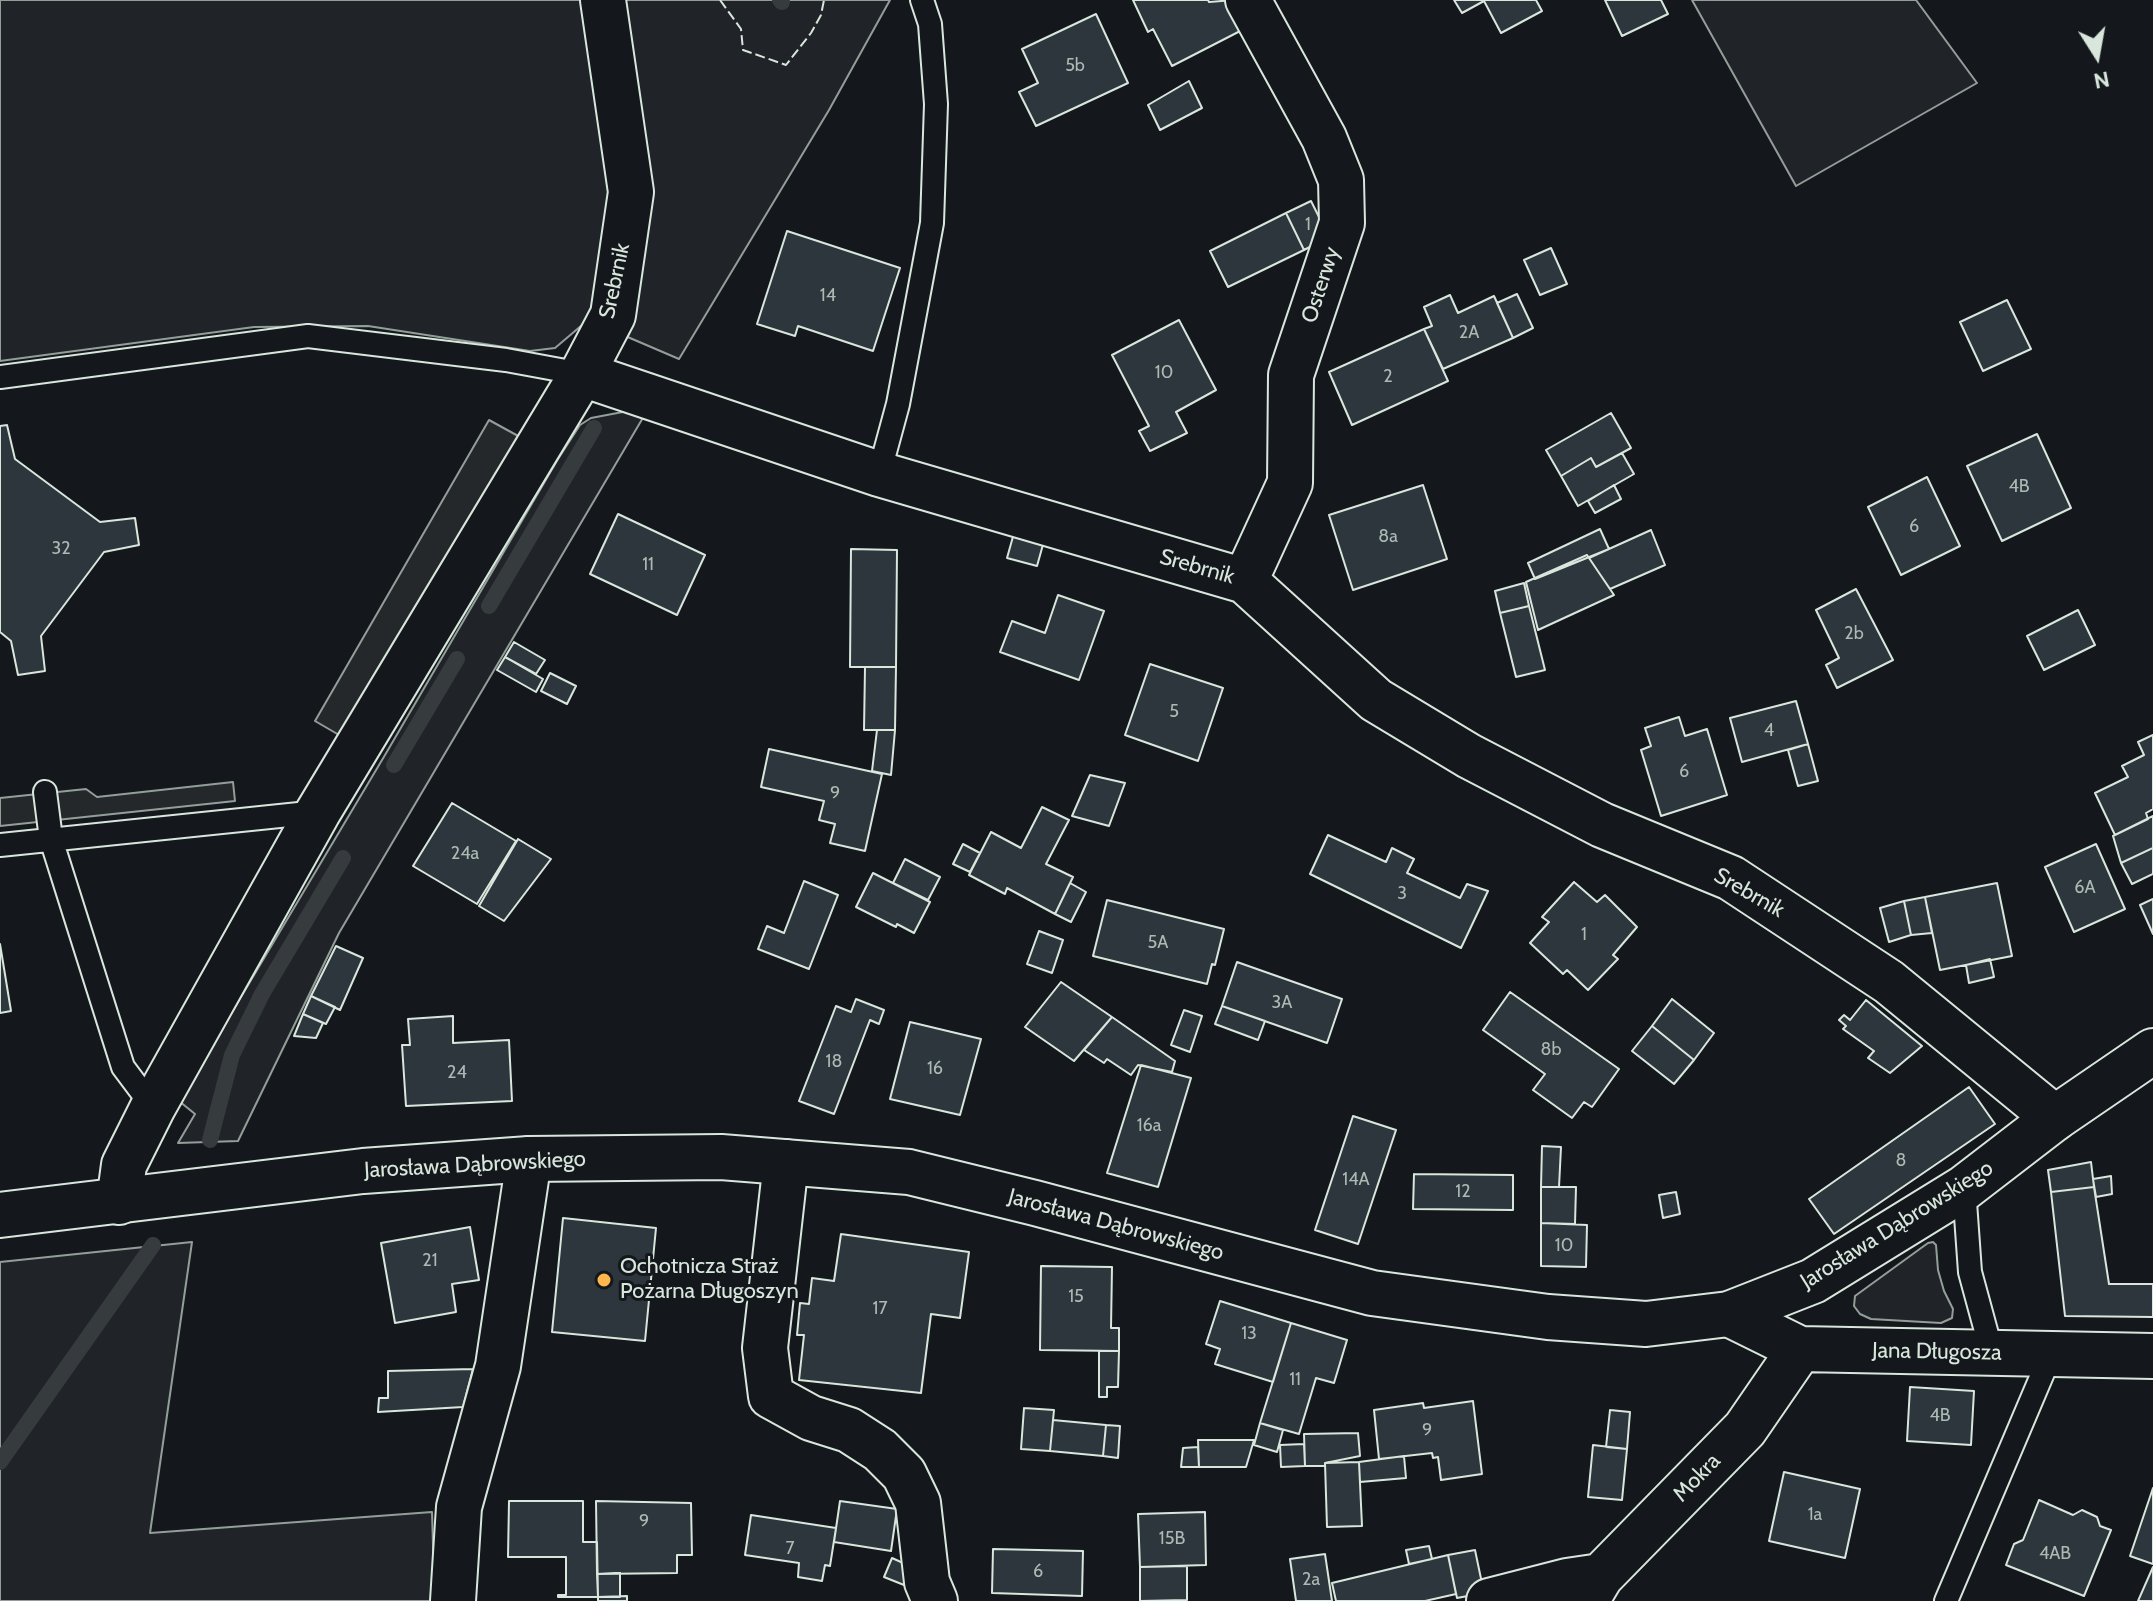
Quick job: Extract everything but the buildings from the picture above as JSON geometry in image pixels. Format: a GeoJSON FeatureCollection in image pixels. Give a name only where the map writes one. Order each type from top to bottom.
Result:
{"type":"FeatureCollection","features":[{"type":"Feature","properties":{"kind":"street","name":"Srebrnik"},"geometry":{"type":"LineString","coordinates":[[603,0],[631,192],[613,315],[582,374],[879,474],[1245,581],[1376,700],[1469,756],[1602,825],[1731,878],[1889,982],[2055,1118]]}},
{"type":"Feature","properties":{"kind":"street","name":"Osterwy"},"geometry":{"type":"LineString","coordinates":[[1245,581],[1290,483],[1291,375],[1342,223],[1341,180],[1324,138],[1248,0]]}},
{"type":"Feature","properties":{"kind":"street"},"geometry":{"type":"LineString","coordinates":[[119,1202],[124,1165],[153,1107],[318,812],[582,374]]}},
{"type":"Feature","properties":{"kind":"street","name":"Jarosława Dąbrowskiego"},"geometry":{"type":"LineString","coordinates":[[0,1215],[363,1171],[529,1159],[721,1157],[909,1172],[1372,1293],[1548,1317],[1646,1324],[1729,1314],[1813,1281],[1964,1188],[2055,1118],[2153,1051]]}},
{"type":"Feature","properties":{"kind":"street"},"geometry":{"type":"LineString","coordinates":[[453,1601],[459,1507],[498,1366],[529,1159]]}},
{"type":"Feature","properties":{"kind":"street"},"geometry":{"type":"LineString","coordinates":[[786,1162],[765,1348],[771,1396],[811,1418],[849,1430],[880,1450],[904,1474],[918,1503],[927,1582],[935,1601]]}},
{"type":"Feature","properties":{"kind":"street","name":"Jana Długosza"},"geometry":{"type":"LineString","coordinates":[[1729,1314],[1800,1349],[2153,1356]]}},
{"type":"Feature","properties":{"kind":"street","name":"Mokra"},"geometry":{"type":"LineString","coordinates":[[1594,1588],[1745,1429],[1800,1349]]}},
{"type":"Feature","properties":{"kind":"street"},"geometry":{"type":"LineString","coordinates":[[1489,1601],[1567,1581],[1594,1588]]}},
{"type":"Feature","properties":{"kind":"lane"},"geometry":{"type":"LineString","coordinates":[[879,474],[898,404],[932,223],[936,104],[930,24],[922,0]]}},
{"type":"Feature","properties":{"kind":"lane"},"geometry":{"type":"LineString","coordinates":[[0,377],[308,336],[506,360],[582,374]]}},
{"type":"Feature","properties":{"kind":"lane"},"geometry":{"type":"LineString","coordinates":[[45,792],[51,839],[123,1067],[153,1107]]}},
{"type":"Feature","properties":{"kind":"lane"},"geometry":{"type":"LineString","coordinates":[[0,845],[318,812]]}},
{"type":"Feature","properties":{"kind":"lane"},"geometry":{"type":"LineString","coordinates":[[1964,1188],[1970,1272],[1992,1353]]}},
{"type":"Feature","properties":{"kind":"lane"},"geometry":{"type":"LineString","coordinates":[[1946,1601],[2051,1354]]}},
{"type":"Feature","properties":{"kind":"shaded area"},"geometry":{"type":"Polygon","coordinates":[[[0,0],[890,0],[829,110],[679,359],[588,320],[555,348],[530,351],[368,326],[254,327],[0,361],[0,0]]]}},
{"type":"Feature","properties":{"kind":"shaded area"},"geometry":{"type":"Polygon","coordinates":[[[1692,0],[1916,0],[1977,83],[1796,186],[1692,0]]]}},
{"type":"Feature","properties":{"kind":"shaded area"},"geometry":{"type":"Polygon","coordinates":[[[628,411],[644,416],[339,933],[238,1141],[178,1143],[195,1114],[179,1101],[558,459],[580,425],[591,418],[628,411]]]}},
{"type":"Feature","properties":{"kind":"shaded area"},"geometry":{"type":"Polygon","coordinates":[[[489,420],[520,437],[346,739],[315,721],[489,420]]]}},
{"type":"Feature","properties":{"kind":"shaded area"},"geometry":{"type":"Polygon","coordinates":[[[233,782],[235,801],[0,826],[0,798],[86,789],[97,797],[233,782]]]}},
{"type":"Feature","properties":{"kind":"shaded area"},"geometry":{"type":"Polygon","coordinates":[[[192,1242],[150,1533],[432,1512],[434,1578],[438,1601],[0,1601],[0,1262],[192,1242]]]}},
{"type":"Feature","properties":{"kind":"shaded area"},"geometry":{"type":"Polygon","coordinates":[[[1933,1242],[1944,1291],[1953,1309],[1952,1318],[1941,1323],[1871,1319],[1860,1314],[1854,1306],[1855,1296],[1933,1242]]]}},
{"type":"Feature","properties":{"kind":"waterway"},"geometry":{"type":"LineString","coordinates":[[489,606],[594,428]]}},
{"type":"Feature","properties":{"kind":"waterway"},"geometry":{"type":"LineString","coordinates":[[394,765],[457,659]]}},
{"type":"Feature","properties":{"kind":"waterway"},"geometry":{"type":"LineString","coordinates":[[210,1140],[232,1055],[262,994],[343,858]]}},
{"type":"Feature","properties":{"kind":"waterway"},"geometry":{"type":"LineString","coordinates":[[0,1462],[153,1245]]}},
{"type":"Feature","properties":{"kind":"fence"},"geometry":{"type":"LineString","coordinates":[[720,0],[741,29],[743,50],[786,65],[811,33],[821,15],[824,0]]}},
{"type":"Feature","properties":{"kind":"place","name":"Ochotnicza Straż Pożarna Długoszyn"},"geometry":{"type":"Point","coordinates":[604,1280]}}]}
